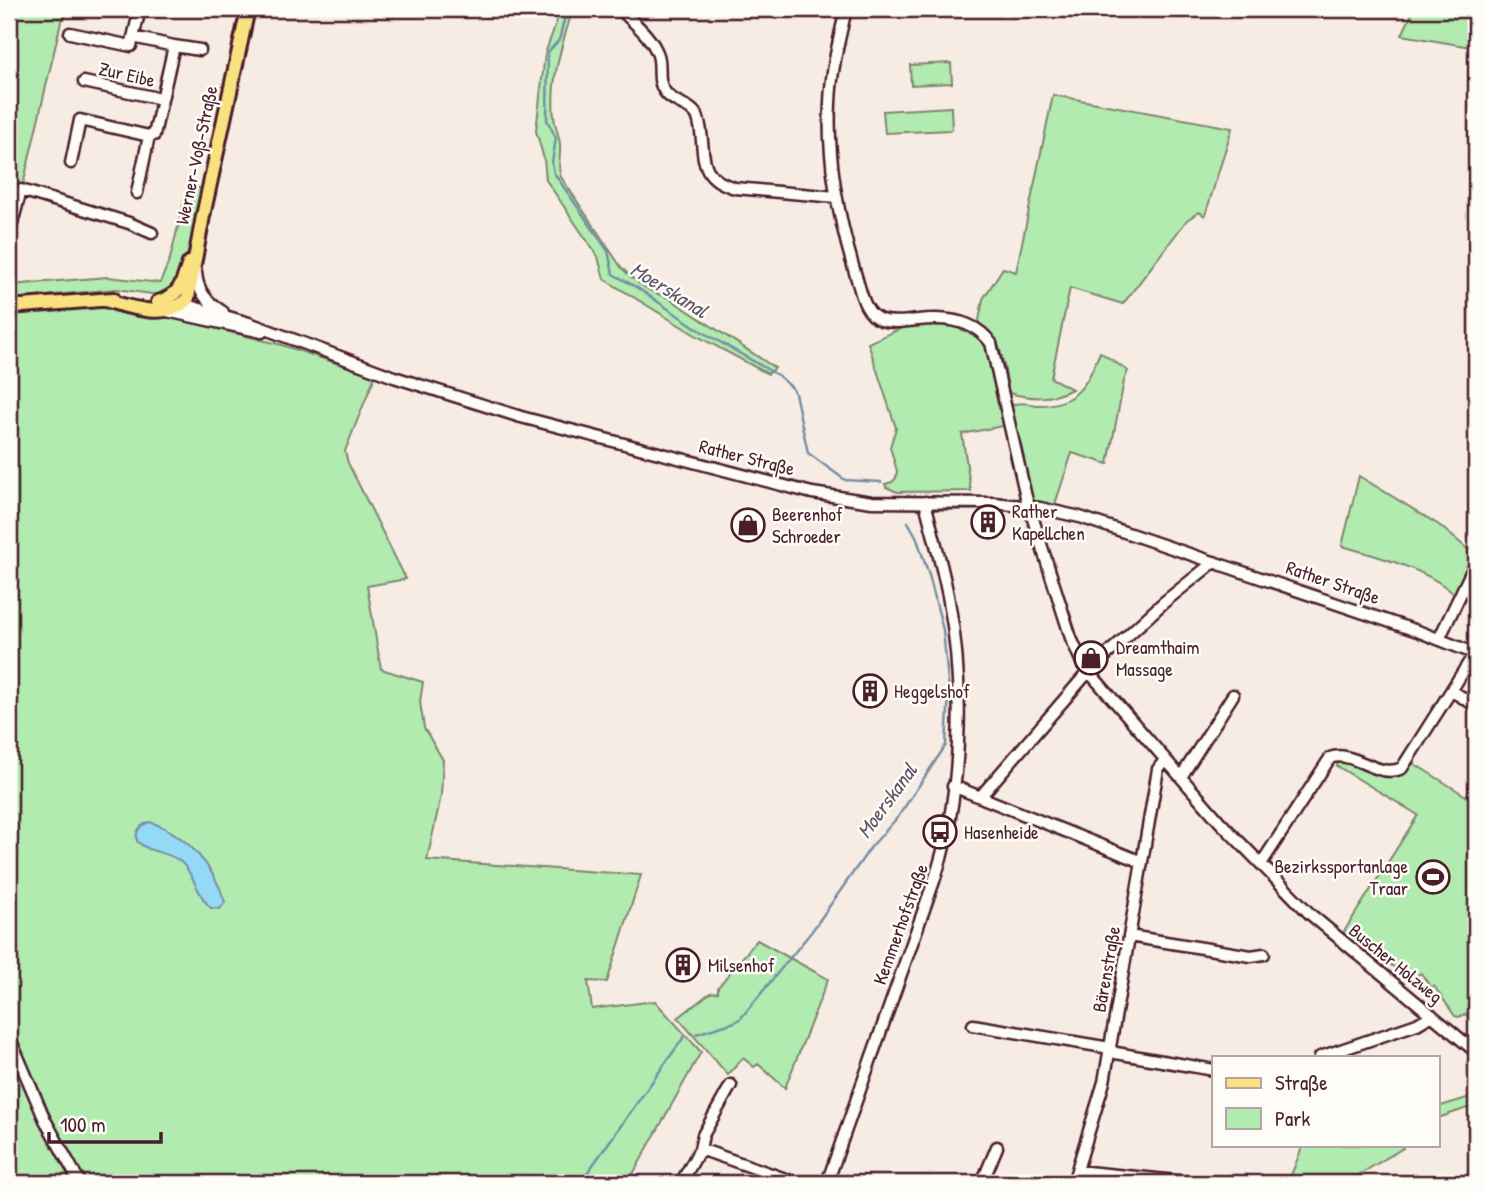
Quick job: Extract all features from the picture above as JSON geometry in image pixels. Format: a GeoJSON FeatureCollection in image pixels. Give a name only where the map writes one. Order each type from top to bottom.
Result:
{"type":"FeatureCollection","features":[{"type":"Feature","properties":{"kind":"main road","name":"Werner-Voß-Straße"},"geometry":{"type":"LineString","coordinates":[[181,304],[248,9]]}},
{"type":"Feature","properties":{"kind":"main road","name":"Rather Straße"},"geometry":{"type":"LineString","coordinates":[[9,306],[126,298],[159,306]]}},
{"type":"Feature","properties":{"kind":"main road"},"geometry":{"type":"LineString","coordinates":[[159,306],[166,299],[181,304]]}},
{"type":"Feature","properties":{"kind":"street","name":"Zur Eibe"},"geometry":{"type":"LineString","coordinates":[[140,9],[132,42],[200,50]]}},
{"type":"Feature","properties":{"kind":"street"},"geometry":{"type":"LineString","coordinates":[[620,9],[653,44],[659,57],[659,80],[663,89],[670,98],[692,108],[698,116],[702,155],[710,174],[735,188],[836,197],[830,106],[846,9]]}},
{"type":"Feature","properties":{"kind":"street"},"geometry":{"type":"LineString","coordinates":[[70,33],[132,42]]}},
{"type":"Feature","properties":{"kind":"street","name":"Zur Eibe"},"geometry":{"type":"LineString","coordinates":[[137,193],[149,136],[154,135],[173,46]]}},
{"type":"Feature","properties":{"kind":"street","name":"Zur Eibe"},"geometry":{"type":"LineString","coordinates":[[84,82],[162,99]]}},
{"type":"Feature","properties":{"kind":"street"},"geometry":{"type":"LineString","coordinates":[[71,163],[80,120],[149,136]]}},
{"type":"Feature","properties":{"kind":"street"},"geometry":{"type":"LineString","coordinates":[[9,235],[21,190],[129,223],[152,233]]}},
{"type":"Feature","properties":{"kind":"street","name":"Buscher Holzweg"},"geometry":{"type":"LineString","coordinates":[[836,197],[842,229],[870,314],[879,320],[890,322],[941,319],[960,322],[981,332],[990,343],[1029,507],[1075,650],[1089,671],[1164,760],[1261,864],[1324,926],[1476,1052]]}},
{"type":"Feature","properties":{"kind":"street","name":"Rather Straße"},"geometry":{"type":"LineString","coordinates":[[196,247],[198,288],[209,302],[229,316]]}},
{"type":"Feature","properties":{"kind":"street","name":"Rather Straße"},"geometry":{"type":"LineString","coordinates":[[159,306],[181,304],[229,316],[394,377],[508,414],[838,498],[872,502],[979,501],[1029,507],[1094,521],[1476,653]]}},
{"type":"Feature","properties":{"kind":"street","name":"Rather Straße"},"geometry":{"type":"LineString","coordinates":[[181,304],[280,336]]}},
{"type":"Feature","properties":{"kind":"street","name":"Kemmerhofstraße"},"geometry":{"type":"LineString","coordinates":[[827,1183],[946,841],[957,757],[958,694],[949,602],[925,502]]}},
{"type":"Feature","properties":{"kind":"street"},"geometry":{"type":"LineString","coordinates":[[980,797],[1089,671],[1163,603],[1214,562]]}},
{"type":"Feature","properties":{"kind":"street"},"geometry":{"type":"LineString","coordinates":[[1439,639],[1476,562]]}},
{"type":"Feature","properties":{"kind":"street"},"geometry":{"type":"LineString","coordinates":[[1261,864],[1330,758],[1341,757],[1384,771],[1398,770],[1407,761],[1476,653]]}},
{"type":"Feature","properties":{"kind":"street"},"geometry":{"type":"LineString","coordinates":[[1452,691],[1476,706]]}},
{"type":"Feature","properties":{"kind":"street"},"geometry":{"type":"LineString","coordinates":[[1181,777],[1233,695]]}},
{"type":"Feature","properties":{"kind":"street","name":"Bärenstraße"},"geometry":{"type":"LineString","coordinates":[[1073,1183],[1100,1101],[1158,769],[1164,760]]}},
{"type":"Feature","properties":{"kind":"street"},"geometry":{"type":"LineString","coordinates":[[953,786],[1142,862]]}},
{"type":"Feature","properties":{"kind":"street"},"geometry":{"type":"LineString","coordinates":[[1129,936],[1251,956],[1264,954]]}},
{"type":"Feature","properties":{"kind":"street"},"geometry":{"type":"LineString","coordinates":[[1323,1056],[1417,1024],[1432,1015]]}},
{"type":"Feature","properties":{"kind":"street"},"geometry":{"type":"LineString","coordinates":[[973,1025],[1212,1070]]}},
{"type":"Feature","properties":{"kind":"street"},"geometry":{"type":"LineString","coordinates":[[9,1036],[52,1135],[80,1183]]}},
{"type":"Feature","properties":{"kind":"street"},"geometry":{"type":"LineString","coordinates":[[681,1183],[731,1084]]}},
{"type":"Feature","properties":{"kind":"street"},"geometry":{"type":"LineString","coordinates":[[982,1183],[997,1147]]}},
{"type":"Feature","properties":{"kind":"street"},"geometry":{"type":"LineString","coordinates":[[700,1149],[797,1183]]}},
{"type":"Feature","properties":{"kind":"street"},"geometry":{"type":"LineString","coordinates":[[1077,1171],[1197,1183]]}},
{"type":"Feature","properties":{"kind":"street"},"geometry":{"type":"LineString","coordinates":[[1221,1183],[1235,1182]]}},
{"type":"Feature","properties":{"kind":"green space"},"geometry":{"type":"Polygon","coordinates":[[[9,9],[71,9],[61,22],[23,185],[14,191],[9,216],[9,9]]]}},
{"type":"Feature","properties":{"kind":"green space"},"geometry":{"type":"Polygon","coordinates":[[[561,9],[573,9],[558,62],[553,103],[560,144],[561,177],[626,272],[642,285],[667,297],[775,368],[768,374],[697,336],[604,279],[598,257],[546,180],[544,159],[536,131],[545,54],[561,9]]]}},
{"type":"Feature","properties":{"kind":"green space"},"geometry":{"type":"Polygon","coordinates":[[[1414,9],[1476,9],[1476,48],[1402,35],[1414,9]]]}},
{"type":"Feature","properties":{"kind":"green space"},"geometry":{"type":"Polygon","coordinates":[[[951,63],[952,83],[911,85],[910,65],[951,63]]]}},
{"type":"Feature","properties":{"kind":"green space"},"geometry":{"type":"Polygon","coordinates":[[[1053,95],[1232,128],[1205,216],[1199,212],[1187,220],[1123,304],[1070,288],[1051,378],[1072,389],[1049,397],[1034,397],[1009,393],[998,346],[987,331],[978,326],[983,299],[1003,268],[1016,272],[1053,95]]]}},
{"type":"Feature","properties":{"kind":"green space"},"geometry":{"type":"Polygon","coordinates":[[[951,107],[952,130],[885,133],[883,111],[951,107]]]}},
{"type":"Feature","properties":{"kind":"green space"},"geometry":{"type":"Polygon","coordinates":[[[188,186],[204,189],[185,261],[166,296],[116,289],[15,299],[10,285],[108,277],[160,283],[170,259],[188,186]]]}},
{"type":"Feature","properties":{"kind":"green space"},"geometry":{"type":"Polygon","coordinates":[[[117,308],[152,313],[282,345],[375,376],[345,451],[348,463],[406,579],[367,586],[381,669],[423,682],[420,702],[424,728],[443,760],[441,796],[427,860],[641,875],[607,982],[588,981],[592,1009],[655,1001],[701,1052],[628,1183],[9,1183],[9,312],[117,308]]]}},
{"type":"Feature","properties":{"kind":"green space"},"geometry":{"type":"Polygon","coordinates":[[[940,322],[966,327],[988,344],[1008,425],[962,434],[971,491],[897,492],[885,484],[896,478],[897,471],[890,447],[896,428],[868,343],[904,325],[940,322]]]}},
{"type":"Feature","properties":{"kind":"green space"},"geometry":{"type":"Polygon","coordinates":[[[1100,352],[1128,371],[1108,464],[1072,453],[1054,507],[1036,503],[1029,495],[1010,406],[1020,403],[1051,404],[1071,397],[1085,383],[1100,352]]]}},
{"type":"Feature","properties":{"kind":"green space"},"geometry":{"type":"Polygon","coordinates":[[[1359,476],[1439,525],[1476,556],[1456,596],[1418,571],[1342,546],[1359,476]]]}},
{"type":"Feature","properties":{"kind":"green space","name":"Bezirkssportanlage Traar"},"geometry":{"type":"Polygon","coordinates":[[[1339,760],[1388,775],[1405,773],[1413,763],[1466,796],[1476,781],[1476,1034],[1466,1014],[1455,1016],[1434,986],[1431,988],[1421,973],[1410,980],[1353,935],[1350,939],[1343,933],[1418,815],[1337,766],[1339,760]]]}},
{"type":"Feature","properties":{"kind":"green space"},"geometry":{"type":"Polygon","coordinates":[[[757,940],[828,979],[785,1088],[758,1064],[754,1067],[743,1058],[728,1075],[678,1018],[710,993],[718,992],[718,987],[757,940]]]}},
{"type":"Feature","properties":{"kind":"green space"},"geometry":{"type":"Polygon","coordinates":[[[1476,1095],[1476,1105],[1440,1117],[1440,1106],[1476,1095]]]}},
{"type":"Feature","properties":{"kind":"green space"},"geometry":{"type":"Polygon","coordinates":[[[1303,1146],[1403,1148],[1345,1183],[1288,1183],[1303,1146]]]}},
{"type":"Feature","properties":{"kind":"water"},"geometry":{"type":"Polygon","coordinates":[[[150,822],[187,843],[206,864],[225,902],[220,909],[211,908],[206,903],[181,862],[137,841],[139,829],[150,822]]]}},
{"type":"Feature","properties":{"kind":"waterway","name":"Moerskanal"},"geometry":{"type":"LineString","coordinates":[[567,9],[559,40],[548,52],[547,120],[556,138],[552,163],[554,173],[608,251],[613,274],[701,331],[779,376],[791,387],[795,393],[808,453],[845,480],[881,482]]}},
{"type":"Feature","properties":{"kind":"waterway","name":"Moerskanal"},"geometry":{"type":"LineString","coordinates":[[696,1034],[741,1018],[812,931],[871,847],[898,817],[946,745],[949,692],[943,630],[929,575],[916,536],[908,522]]}},
{"type":"Feature","properties":{"kind":"waterway","name":"Moerskanal"},"geometry":{"type":"LineString","coordinates":[[580,1183],[684,1037]]}},
{"type":"Feature","properties":{"kind":"place","name":"Rather Kapellchen"},"geometry":{"type":"Point","coordinates":[988,522]}},
{"type":"Feature","properties":{"kind":"place","name":"Beerenhof Schroeder"},"geometry":{"type":"Point","coordinates":[748,525]}},
{"type":"Feature","properties":{"kind":"place","name":"Dreamthaim Massage"},"geometry":{"type":"Point","coordinates":[1091,658]}},
{"type":"Feature","properties":{"kind":"place","name":"Heggelshof"},"geometry":{"type":"Point","coordinates":[870,691]}},
{"type":"Feature","properties":{"kind":"place","name":"Hasenheide"},"geometry":{"type":"Point","coordinates":[940,832]}},
{"type":"Feature","properties":{"kind":"place","name":"Bezirkssportanlage Traar"},"geometry":{"type":"Point","coordinates":[1433,877]}},
{"type":"Feature","properties":{"kind":"place","name":"Milsenhof"},"geometry":{"type":"Point","coordinates":[683,965]}}]}
